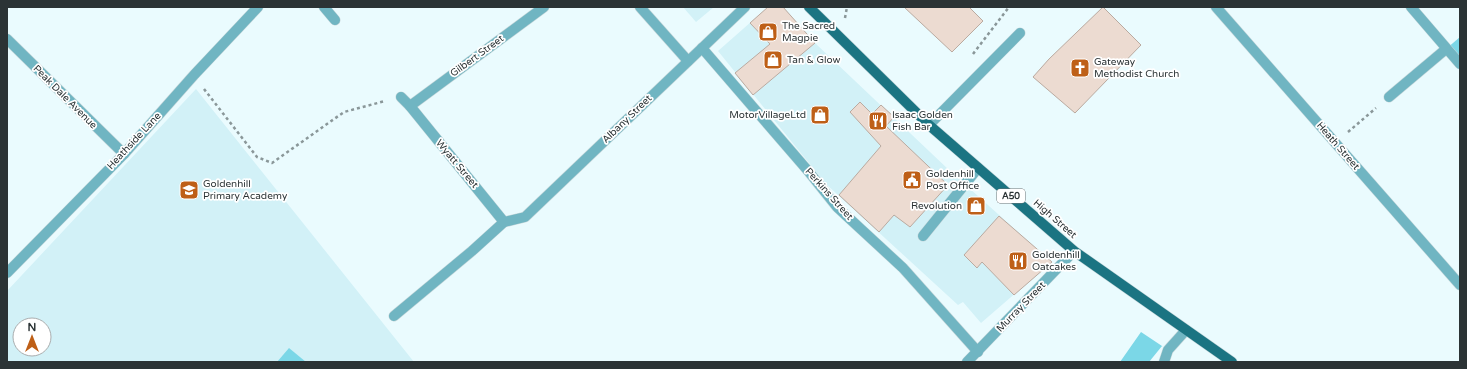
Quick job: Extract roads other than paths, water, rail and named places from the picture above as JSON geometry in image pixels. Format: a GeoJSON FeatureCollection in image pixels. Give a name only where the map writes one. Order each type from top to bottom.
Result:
{"type":"FeatureCollection","features":[{"type":"Feature","properties":{"kind":"main road","name":"High Street"},"geometry":{"type":"LineString","coordinates":[[809,7],[929,125],[1074,251],[1232,362]]}},
{"type":"Feature","properties":{"kind":"street","name":"Heathside Lane"},"geometry":{"type":"LineString","coordinates":[[7,272],[124,154],[194,75],[258,7]]}},
{"type":"Feature","properties":{"kind":"street"},"geometry":{"type":"LineString","coordinates":[[324,7],[335,20]]}},
{"type":"Feature","properties":{"kind":"street","name":"Gilbert Street"},"geometry":{"type":"LineString","coordinates":[[410,106],[544,7]]}},
{"type":"Feature","properties":{"kind":"street"},"geometry":{"type":"LineString","coordinates":[[640,7],[688,61]]}},
{"type":"Feature","properties":{"kind":"street","name":"Albany Street"},"geometry":{"type":"LineString","coordinates":[[504,222],[525,217],[745,7]]}},
{"type":"Feature","properties":{"kind":"street","name":"Heath Street"},"geometry":{"type":"LineString","coordinates":[[1216,7],[1460,286]]}},
{"type":"Feature","properties":{"kind":"street"},"geometry":{"type":"LineString","coordinates":[[1411,7],[1460,64]]}},
{"type":"Feature","properties":{"kind":"street"},"geometry":{"type":"LineString","coordinates":[[929,125],[1020,33]]}},
{"type":"Feature","properties":{"kind":"street","name":"Peak Dale Avenue"},"geometry":{"type":"LineString","coordinates":[[7,39],[124,154]]}},
{"type":"Feature","properties":{"kind":"street","name":"Perkins Street"},"geometry":{"type":"LineString","coordinates":[[702,48],[804,166],[837,207],[903,268],[978,352]]}},
{"type":"Feature","properties":{"kind":"street"},"geometry":{"type":"LineString","coordinates":[[1389,97],[1446,49]]}},
{"type":"Feature","properties":{"kind":"street","name":"Wyatt Street"},"geometry":{"type":"LineString","coordinates":[[401,97],[410,106],[504,222]]}},
{"type":"Feature","properties":{"kind":"street"},"geometry":{"type":"LineString","coordinates":[[923,236],[978,168]]}},
{"type":"Feature","properties":{"kind":"street"},"geometry":{"type":"LineString","coordinates":[[394,316],[472,251],[504,222]]}},
{"type":"Feature","properties":{"kind":"street","name":"Murray Street"},"geometry":{"type":"LineString","coordinates":[[967,362],[1074,251]]}},
{"type":"Feature","properties":{"kind":"street"},"geometry":{"type":"LineString","coordinates":[[1164,362],[1168,350],[1186,330]]}},
{"type":"Feature","properties":{"kind":"place","name":"The Sacred Magpie"},"geometry":{"type":"Point","coordinates":[768,32]}},
{"type":"Feature","properties":{"kind":"place","name":"Tan & Glow"},"geometry":{"type":"Point","coordinates":[773,60]}},
{"type":"Feature","properties":{"kind":"place","name":"Gateway Methodist Church"},"geometry":{"type":"Point","coordinates":[1080,68]}},
{"type":"Feature","properties":{"kind":"place","name":"MotorVillageLtd"},"geometry":{"type":"Point","coordinates":[820,115]}},
{"type":"Feature","properties":{"kind":"place","name":"Isaac Golden Fish Bar"},"geometry":{"type":"Point","coordinates":[878,121]}},
{"type":"Feature","properties":{"kind":"place","name":"Goldenhill Post Office"},"geometry":{"type":"Point","coordinates":[912,180]}},
{"type":"Feature","properties":{"kind":"place","name":"Goldenhill Primary Academy"},"geometry":{"type":"Point","coordinates":[189,190]}},
{"type":"Feature","properties":{"kind":"place","name":"Revolution"},"geometry":{"type":"Point","coordinates":[976,206]}},
{"type":"Feature","properties":{"kind":"place","name":"Goldenhill Oatcakes"},"geometry":{"type":"Point","coordinates":[1018,261]}}]}
